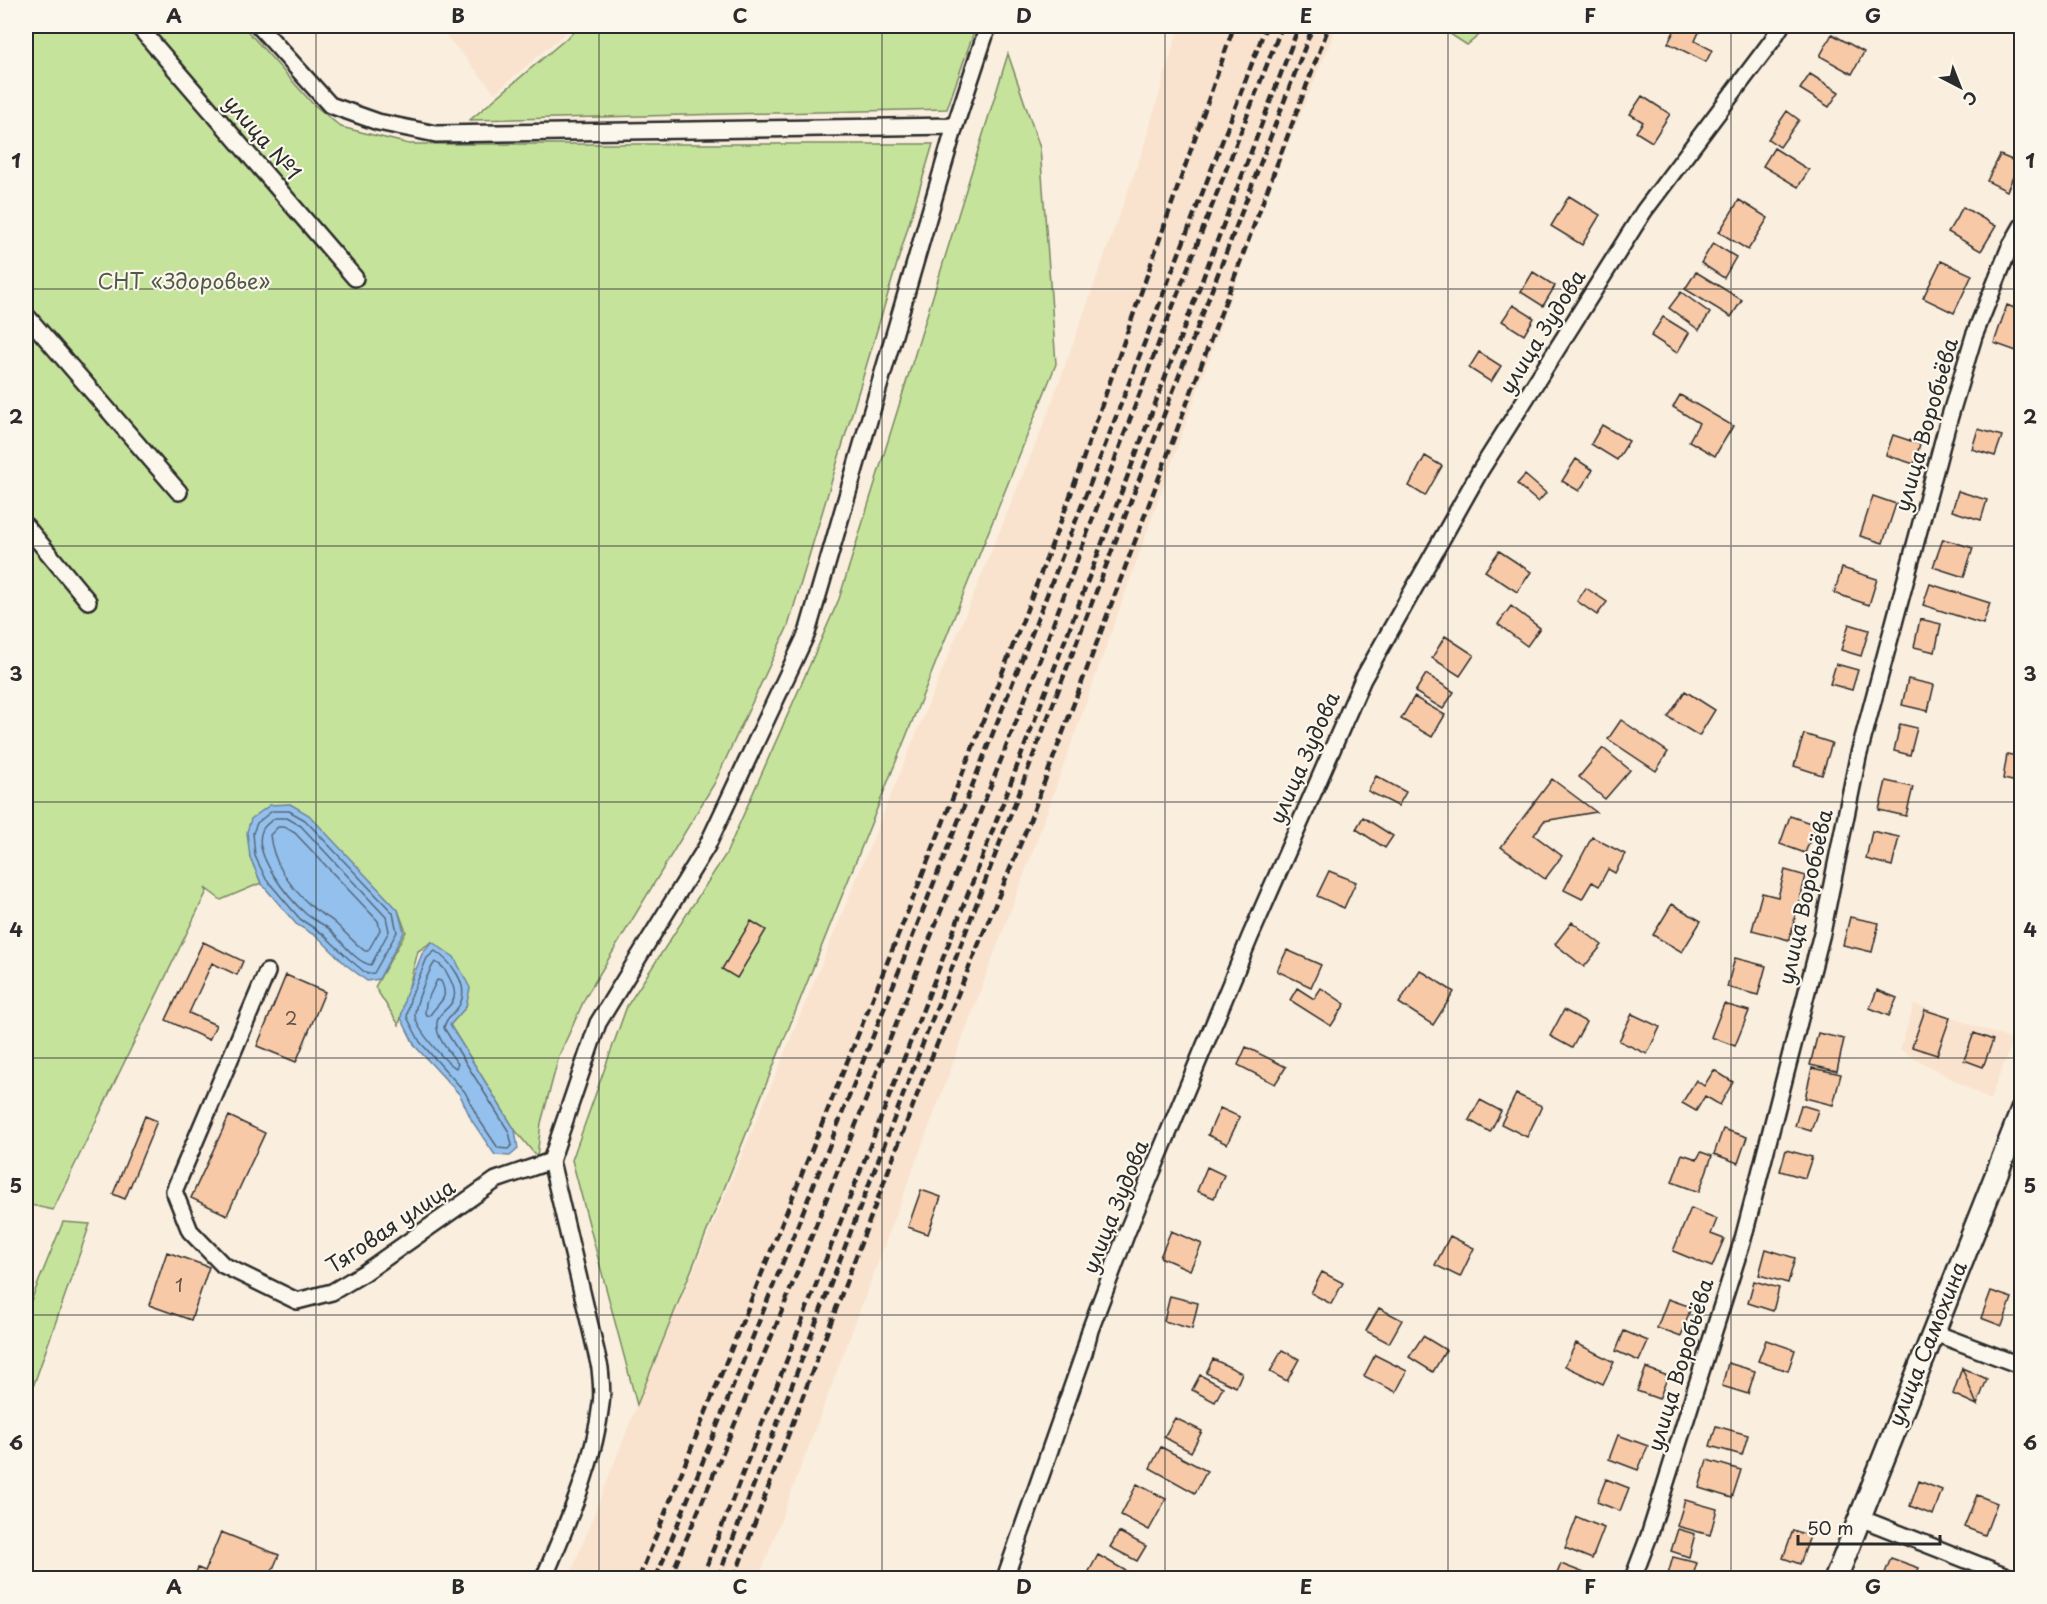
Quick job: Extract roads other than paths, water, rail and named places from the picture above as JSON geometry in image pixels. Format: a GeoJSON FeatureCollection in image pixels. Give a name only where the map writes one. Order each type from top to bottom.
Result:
{"type":"FeatureCollection","features":[{"type":"Feature","properties":{"kind":"street","name":"улица №1"},"geometry":{"type":"LineString","coordinates":[[138,26],[355,278]]}},
{"type":"Feature","properties":{"kind":"street"},"geometry":{"type":"LineString","coordinates":[[259,26],[330,105],[378,122],[436,134],[955,126]]}},
{"type":"Feature","properties":{"kind":"street"},"geometry":{"type":"LineString","coordinates":[[544,1578],[574,1506],[596,1440],[602,1402],[600,1368],[551,1161],[598,1023],[707,846],[807,633],[955,126],[988,26]]}},
{"type":"Feature","properties":{"kind":"street","name":"улица Зудова"},"geometry":{"type":"LineString","coordinates":[[1005,1578],[1126,1232],[1363,679],[1480,471],[1644,211],[1781,26]]}},
{"type":"Feature","properties":{"kind":"street","name":"улица Воробьёва"},"geometry":{"type":"LineString","coordinates":[[1633,1578],[1649,1536],[1743,1239],[1822,933],[1858,757],[1947,426],[1974,336],[2009,249],[2022,226]]}},
{"type":"Feature","properties":{"kind":"street"},"geometry":{"type":"LineString","coordinates":[[26,315],[179,492]]}},
{"type":"Feature","properties":{"kind":"street"},"geometry":{"type":"LineString","coordinates":[[26,526],[88,601]]}},
{"type":"Feature","properties":{"kind":"street","name":"Тяговая улица"},"geometry":{"type":"LineString","coordinates":[[267,972],[174,1191],[190,1231],[223,1265],[297,1301],[332,1292],[364,1273],[496,1180],[551,1161]]}},
{"type":"Feature","properties":{"kind":"street","name":"улица Самохина"},"geometry":{"type":"LineString","coordinates":[[1836,1578],[1932,1332],[2015,1145],[2022,1110]]}},
{"type":"Feature","properties":{"kind":"street"},"geometry":{"type":"LineString","coordinates":[[1932,1332],[2022,1366]]}},
{"type":"Feature","properties":{"kind":"street"},"geometry":{"type":"LineString","coordinates":[[1860,1518],[2012,1578]]}},
{"type":"Feature","properties":{"kind":"water"},"geometry":{"type":"Polygon","coordinates":[[[290,804],[309,815],[398,910],[404,932],[379,979],[367,981],[345,964],[319,938],[296,924],[261,883],[250,857],[247,832],[251,819],[270,805],[290,804]]]}},
{"type":"Feature","properties":{"kind":"water"},"geometry":{"type":"Polygon","coordinates":[[[432,942],[454,957],[470,988],[466,1007],[450,1025],[515,1130],[518,1149],[510,1156],[495,1155],[472,1121],[460,1095],[415,1046],[401,1018],[405,997],[422,954],[432,942]]]}},
{"type":"Feature","properties":{"kind":"railway"},"geometry":{"type":"LineString","coordinates":[[639,1578],[1021,625],[1067,505],[1234,26]]}},
{"type":"Feature","properties":{"kind":"railway"},"geometry":{"type":"LineString","coordinates":[[656,1578],[1005,702],[1266,26]]}},
{"type":"Feature","properties":{"kind":"railway"},"geometry":{"type":"LineString","coordinates":[[670,1578],[775,1328],[1022,707],[1159,342],[1282,26]]}},
{"type":"Feature","properties":{"kind":"railway"},"geometry":{"type":"LineString","coordinates":[[702,1578],[992,832],[1299,26]]}},
{"type":"Feature","properties":{"kind":"railway"},"geometry":{"type":"LineString","coordinates":[[718,1578],[1313,26]]}},
{"type":"Feature","properties":{"kind":"railway"},"geometry":{"type":"LineString","coordinates":[[734,1578],[928,1066],[1027,828],[1329,26]]}},
{"type":"Feature","properties":{"kind":"park label","name":"СНТ «Здоровье»"},"geometry":{"type":"Point","coordinates":[184,282]}}]}
